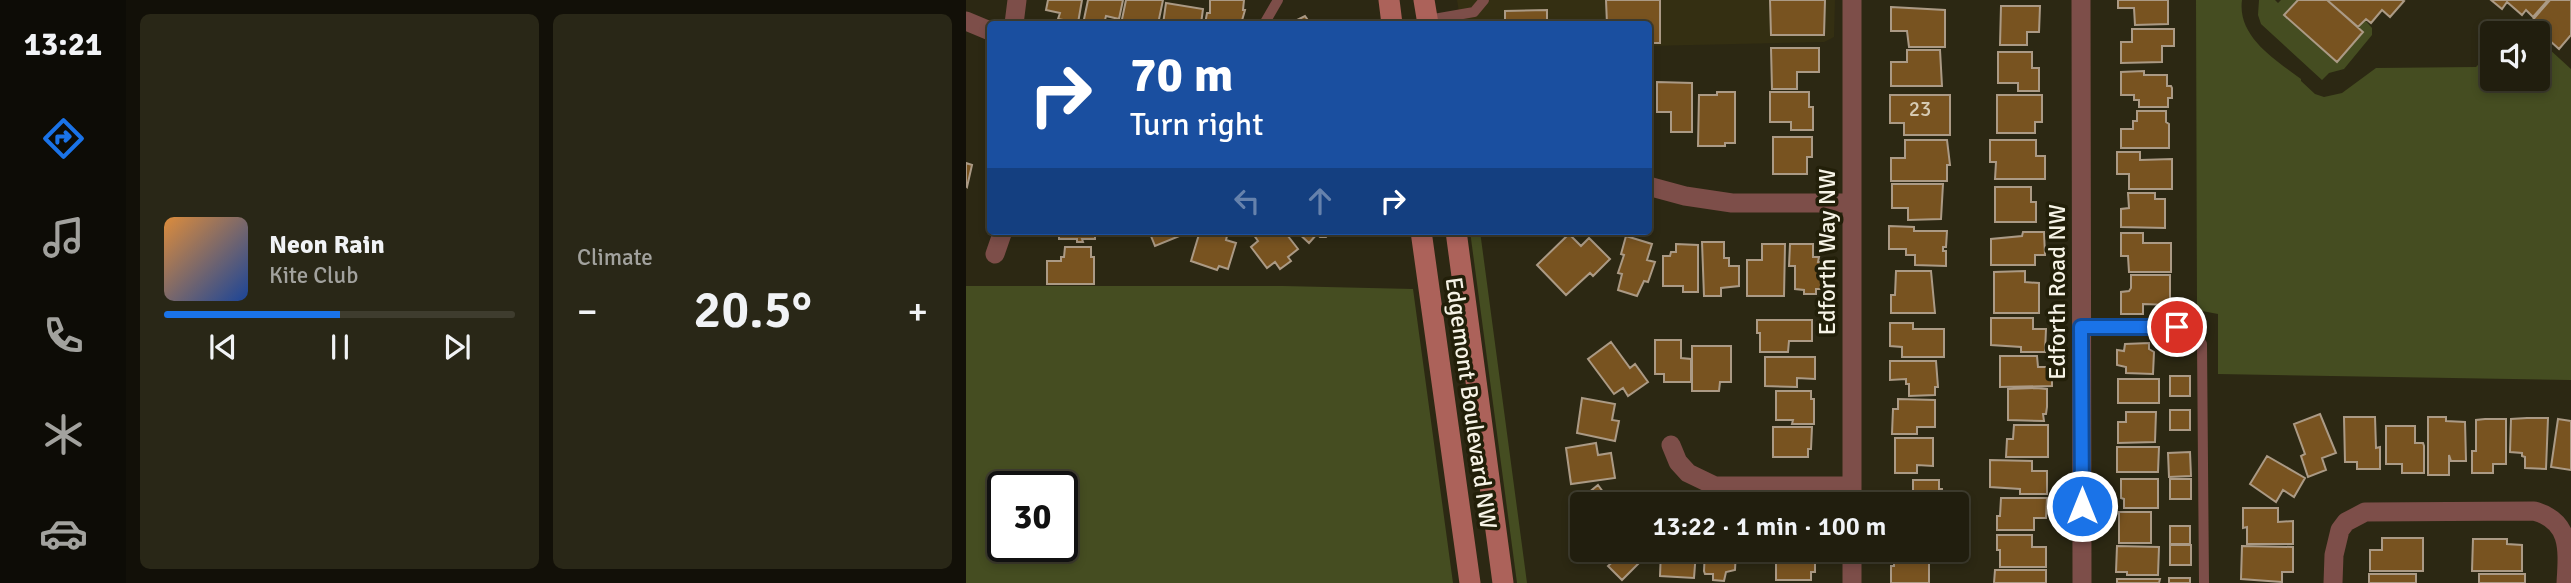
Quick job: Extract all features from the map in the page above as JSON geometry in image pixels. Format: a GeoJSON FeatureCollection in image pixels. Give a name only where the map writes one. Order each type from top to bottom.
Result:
{"type":"FeatureCollection","features":[{"type":"Feature","properties":{"kind":"main road"},"geometry":{"type":"LineString","coordinates":[[1389,0],[1392,21]]}},
{"type":"Feature","properties":{"kind":"main road","name":"Edgemont Boulevard NW"},"geometry":{"type":"LineString","coordinates":[[1422,235],[1469,583]]}},
{"type":"Feature","properties":{"kind":"main road","name":"Edgemont Boulevard NW"},"geometry":{"type":"LineString","coordinates":[[1457,235],[1503,583]]}},
{"type":"Feature","properties":{"kind":"street"},"geometry":{"type":"LineString","coordinates":[[1014,21],[1017,0]]}},
{"type":"Feature","properties":{"kind":"street","name":"Edforth Way NW"},"geometry":{"type":"LineString","coordinates":[[1852,0],[1852,492]]}},
{"type":"Feature","properties":{"kind":"street","name":"Edforth Road NW"},"geometry":{"type":"LineString","coordinates":[[2081,0],[2082,583]]}},
{"type":"Feature","properties":{"kind":"street"},"geometry":{"type":"LineString","coordinates":[[966,21],[987,30]]}},
{"type":"Feature","properties":{"kind":"street"},"geometry":{"type":"LineString","coordinates":[[1652,187],[1685,196],[1732,203],[1852,203]]}},
{"type":"Feature","properties":{"kind":"street"},"geometry":{"type":"LineString","coordinates":[[995,254],[1002,235]]}},
{"type":"Feature","properties":{"kind":"street"},"geometry":{"type":"LineString","coordinates":[[1671,445],[1678,462],[1688,473],[1715,486],[1806,492]]}},
{"type":"Feature","properties":{"kind":"street"},"geometry":{"type":"LineString","coordinates":[[2333,583],[2334,555],[2340,530],[2346,522],[2372,511],[2534,511],[2545,514],[2565,535],[2568,551],[2566,583]]}},
{"type":"Feature","properties":{"kind":"street"},"geometry":{"type":"LineString","coordinates":[[1852,562],[1852,583]]}},
{"type":"Feature","properties":{"kind":"lane"},"geometry":{"type":"LineString","coordinates":[[1266,21],[1278,0]]}},
{"type":"Feature","properties":{"kind":"lane"},"geometry":{"type":"LineString","coordinates":[[1426,15],[1474,12],[1484,0]]}},
{"type":"Feature","properties":{"kind":"lane"},"geometry":{"type":"LineString","coordinates":[[2081,327],[2187,328],[2203,344],[2204,583]]}},
{"type":"Feature","properties":{"kind":"shaded area"},"geometry":{"type":"Polygon","coordinates":[[[1457,0],[1835,0],[1834,37],[1824,42],[1652,46],[1652,21],[1460,21],[1457,0]]]}},
{"type":"Feature","properties":{"kind":"green space"},"geometry":{"type":"Polygon","coordinates":[[[2196,0],[2242,0],[2246,25],[2260,46],[2315,94],[2324,97],[2342,93],[2376,68],[2476,67],[2480,63],[2480,91],[2550,91],[2550,50],[2571,69],[2571,380],[2218,374],[2218,314],[2197,310],[2196,0]]]}},
{"type":"Feature","properties":{"kind":"green space"},"geometry":{"type":"Polygon","coordinates":[[[2259,0],[2275,0],[2278,3],[2281,0],[2327,0],[2358,27],[2365,20],[2372,28],[2372,35],[2344,69],[2329,73],[2322,80],[2261,24],[2258,15],[2259,0]]]}},
{"type":"Feature","properties":{"kind":"green space"},"geometry":{"type":"Polygon","coordinates":[[[1471,235],[1481,235],[1527,583],[1517,583],[1471,235]]]}},
{"type":"Feature","properties":{"kind":"green space"},"geometry":{"type":"Polygon","coordinates":[[[966,286],[1283,286],[1413,289],[1453,583],[966,583],[966,286]]]}},
{"type":"Feature","properties":{"kind":"building"},"geometry":{"type":"Polygon","coordinates":[[[1048,0],[1082,0],[1078,21],[1058,19],[1060,13],[1046,10],[1048,0]]]}},
{"type":"Feature","properties":{"kind":"building"},"geometry":{"type":"Polygon","coordinates":[[[1088,0],[1123,0],[1119,19],[1106,16],[1105,21],[1084,21],[1088,0]]]}},
{"type":"Feature","properties":{"kind":"building"},"geometry":{"type":"Polygon","coordinates":[[[1126,0],[1163,0],[1159,21],[1122,21],[1126,0]]]}},
{"type":"Feature","properties":{"kind":"building"},"geometry":{"type":"Polygon","coordinates":[[[1210,0],[1244,0],[1242,21],[1206,21],[1207,13],[1210,13],[1210,0]]]}},
{"type":"Feature","properties":{"kind":"building"},"geometry":{"type":"Polygon","coordinates":[[[1606,0],[1660,0],[1660,43],[1652,43],[1652,21],[1607,21],[1606,0]]]}},
{"type":"Feature","properties":{"kind":"building"},"geometry":{"type":"Polygon","coordinates":[[[1770,0],[1825,0],[1824,35],[1771,35],[1770,0]]]}},
{"type":"Feature","properties":{"kind":"building"},"geometry":{"type":"Polygon","coordinates":[[[2118,0],[2168,0],[2168,24],[2135,25],[2134,8],[2118,8],[2118,0]]]}},
{"type":"Feature","properties":{"kind":"building"},"geometry":{"type":"Polygon","coordinates":[[[2298,0],[2327,0],[2363,32],[2337,62],[2284,15],[2298,0]]]}},
{"type":"Feature","properties":{"kind":"building"},"geometry":{"type":"Polygon","coordinates":[[[2327,0],[2404,1],[2390,17],[2382,10],[2371,23],[2366,19],[2358,27],[2327,0]]]}},
{"type":"Feature","properties":{"kind":"building"},"geometry":{"type":"Polygon","coordinates":[[[2491,0],[2548,0],[2533,17],[2526,10],[2522,15],[2507,2],[2502,9],[2491,0]]]}},
{"type":"Feature","properties":{"kind":"building"},"geometry":{"type":"Polygon","coordinates":[[[2550,0],[2571,0],[2571,35],[2559,49],[2550,41],[2550,21],[2532,21],[2550,0]]]}},
{"type":"Feature","properties":{"kind":"building"},"geometry":{"type":"Polygon","coordinates":[[[1166,3],[1203,9],[1201,21],[1163,21],[1166,3]]]}},
{"type":"Feature","properties":{"kind":"building"},"geometry":{"type":"Polygon","coordinates":[[[2001,6],[2040,6],[2039,32],[2027,32],[2027,45],[2000,45],[2001,6]]]}},
{"type":"Feature","properties":{"kind":"building"},"geometry":{"type":"Polygon","coordinates":[[[1891,7],[1945,10],[1945,47],[1909,47],[1907,31],[1891,31],[1891,7]]]}},
{"type":"Feature","properties":{"kind":"building"},"geometry":{"type":"Polygon","coordinates":[[[1547,10],[1547,21],[1505,21],[1505,11],[1547,10]]]}},
{"type":"Feature","properties":{"kind":"building"},"geometry":{"type":"Polygon","coordinates":[[[1305,16],[1309,21],[1295,21],[1305,16]]]}},
{"type":"Feature","properties":{"kind":"building"},"geometry":{"type":"Polygon","coordinates":[[[2132,29],[2174,29],[2174,46],[2162,46],[2162,62],[2121,63],[2121,42],[2132,42],[2132,29]]]}},
{"type":"Feature","properties":{"kind":"building"},"geometry":{"type":"Polygon","coordinates":[[[1771,48],[1819,48],[1819,72],[1797,72],[1797,89],[1772,89],[1771,48]]]}},
{"type":"Feature","properties":{"kind":"building"},"geometry":{"type":"Polygon","coordinates":[[[1907,50],[1940,50],[1942,86],[1891,86],[1891,62],[1907,62],[1907,50]]]}},
{"type":"Feature","properties":{"kind":"building"},"geometry":{"type":"Polygon","coordinates":[[[1998,52],[2032,52],[2032,68],[2039,68],[2039,91],[2018,91],[2018,83],[1998,83],[1998,52]]]}},
{"type":"Feature","properties":{"kind":"building"},"geometry":{"type":"Polygon","coordinates":[[[2144,71],[2144,75],[2167,75],[2167,86],[2172,88],[2168,107],[2139,107],[2139,100],[2134,100],[2134,95],[2121,95],[2121,72],[2144,71]]]}},
{"type":"Feature","properties":{"kind":"building"},"geometry":{"type":"Polygon","coordinates":[[[1657,82],[1692,83],[1692,132],[1671,132],[1671,112],[1657,112],[1657,82]]]}},
{"type":"Feature","properties":{"kind":"building"},"geometry":{"type":"Polygon","coordinates":[[[1717,92],[1735,92],[1735,143],[1725,143],[1725,146],[1698,146],[1699,95],[1717,95],[1717,92]]]}},
{"type":"Feature","properties":{"kind":"building"},"geometry":{"type":"Polygon","coordinates":[[[1770,92],[1809,92],[1809,107],[1813,107],[1813,130],[1791,130],[1791,122],[1770,122],[1770,92]]]}},
{"type":"Feature","properties":{"kind":"building"},"geometry":{"type":"Polygon","coordinates":[[[1890,95],[1950,95],[1950,135],[1904,135],[1904,123],[1890,123],[1890,95]]]}},
{"type":"Feature","properties":{"kind":"building"},"geometry":{"type":"Polygon","coordinates":[[[1997,95],[2042,95],[2042,122],[2035,122],[2035,133],[1997,133],[1997,95]]]}},
{"type":"Feature","properties":{"kind":"building"},"geometry":{"type":"Polygon","coordinates":[[[2137,111],[2166,111],[2169,148],[2121,148],[2121,129],[2133,129],[2133,121],[2137,121],[2137,111]]]}},
{"type":"Feature","properties":{"kind":"building"},"geometry":{"type":"Polygon","coordinates":[[[1773,137],[1812,137],[1812,157],[1807,157],[1807,174],[1773,174],[1773,137]]]}},
{"type":"Feature","properties":{"kind":"building"},"geometry":{"type":"Polygon","coordinates":[[[1905,140],[1947,140],[1950,165],[1947,165],[1947,181],[1891,181],[1891,158],[1905,158],[1905,140]]]}},
{"type":"Feature","properties":{"kind":"building"},"geometry":{"type":"Polygon","coordinates":[[[1990,140],[2036,140],[2036,156],[2045,156],[2045,179],[1995,179],[1996,162],[1990,162],[1990,140]]]}},
{"type":"Feature","properties":{"kind":"building"},"geometry":{"type":"Polygon","coordinates":[[[2117,152],[2140,152],[2140,160],[2172,159],[2172,189],[2129,189],[2129,174],[2117,174],[2117,152]]]}},
{"type":"Feature","properties":{"kind":"building"},"geometry":{"type":"Polygon","coordinates":[[[966,163],[972,165],[967,187],[966,186],[966,163]]]}},
{"type":"Feature","properties":{"kind":"building"},"geometry":{"type":"Polygon","coordinates":[[[1892,184],[1943,184],[1941,219],[1908,220],[1908,208],[1892,208],[1892,184]]]}},
{"type":"Feature","properties":{"kind":"building"},"geometry":{"type":"Polygon","coordinates":[[[1995,187],[2031,187],[2031,202],[2036,202],[2036,222],[1995,222],[1995,187]]]}},
{"type":"Feature","properties":{"kind":"building"},"geometry":{"type":"Polygon","coordinates":[[[2128,193],[2155,193],[2155,199],[2165,199],[2165,228],[2121,227],[2121,209],[2129,208],[2128,193]]]}},
{"type":"Feature","properties":{"kind":"building"},"geometry":{"type":"Polygon","coordinates":[[[1889,226],[1914,227],[1914,231],[1947,231],[1946,247],[1943,247],[1943,251],[1946,251],[1946,266],[1915,265],[1915,255],[1906,255],[1906,249],[1889,249],[1889,226]]]}},
{"type":"Feature","properties":{"kind":"building"},"geometry":{"type":"Polygon","coordinates":[[[2023,232],[2044,232],[2045,255],[2035,255],[2035,265],[1991,265],[1991,239],[2022,236],[2023,232]]]}},
{"type":"Feature","properties":{"kind":"building"},"geometry":{"type":"Polygon","coordinates":[[[2121,233],[2143,233],[2143,243],[2171,243],[2171,272],[2129,272],[2128,256],[2121,256],[2121,233]]]}},
{"type":"Feature","properties":{"kind":"building"},"geometry":{"type":"Polygon","coordinates":[[[1059,235],[1095,235],[1095,239],[1082,239],[1083,242],[1077,242],[1077,239],[1059,239],[1059,235]]]}},
{"type":"Feature","properties":{"kind":"building"},"geometry":{"type":"Polygon","coordinates":[[[1151,235],[1182,235],[1155,246],[1151,235]]]}},
{"type":"Feature","properties":{"kind":"building"},"geometry":{"type":"Polygon","coordinates":[[[1199,235],[1223,235],[1227,236],[1226,240],[1236,243],[1228,269],[1219,266],[1217,270],[1191,261],[1199,235]]]}},
{"type":"Feature","properties":{"kind":"building"},"geometry":{"type":"Polygon","coordinates":[[[1254,235],[1287,235],[1298,249],[1288,257],[1291,261],[1280,269],[1275,262],[1267,268],[1251,247],[1258,241],[1254,235]]]}},
{"type":"Feature","properties":{"kind":"building"},"geometry":{"type":"Polygon","coordinates":[[[1300,235],[1316,235],[1309,243],[1300,235]]]}},
{"type":"Feature","properties":{"kind":"building"},"geometry":{"type":"Polygon","coordinates":[[[1568,235],[1581,246],[1589,238],[1610,259],[1593,276],[1590,273],[1566,295],[1537,265],[1568,235]]]}},
{"type":"Feature","properties":{"kind":"building"},"geometry":{"type":"Polygon","coordinates":[[[1626,236],[1652,244],[1647,260],[1655,262],[1648,282],[1644,281],[1637,296],[1618,290],[1622,274],[1618,273],[1626,236]]]}},
{"type":"Feature","properties":{"kind":"building"},"geometry":{"type":"Polygon","coordinates":[[[1702,242],[1724,242],[1724,258],[1729,258],[1729,266],[1739,266],[1739,286],[1721,288],[1721,296],[1704,296],[1702,242]]]}},
{"type":"Feature","properties":{"kind":"building"},"geometry":{"type":"Polygon","coordinates":[[[1676,244],[1698,245],[1698,292],[1683,292],[1683,286],[1663,286],[1663,256],[1676,252],[1676,244]]]}},
{"type":"Feature","properties":{"kind":"building"},"geometry":{"type":"Polygon","coordinates":[[[1762,244],[1785,244],[1784,296],[1747,296],[1747,260],[1762,260],[1762,244]]]}},
{"type":"Feature","properties":{"kind":"building"},"geometry":{"type":"Polygon","coordinates":[[[1790,244],[1813,244],[1813,257],[1819,257],[1818,262],[1823,262],[1823,289],[1816,289],[1816,294],[1804,294],[1804,290],[1795,289],[1795,266],[1789,266],[1790,244]]]}},
{"type":"Feature","properties":{"kind":"building"},"geometry":{"type":"Polygon","coordinates":[[[1065,247],[1091,247],[1091,257],[1094,257],[1094,284],[1047,284],[1047,261],[1061,261],[1065,247]]]}},
{"type":"Feature","properties":{"kind":"building"},"geometry":{"type":"Polygon","coordinates":[[[1896,271],[1931,271],[1935,313],[1891,313],[1891,295],[1895,295],[1896,271]]]}},
{"type":"Feature","properties":{"kind":"building"},"geometry":{"type":"Polygon","coordinates":[[[2025,271],[2025,282],[2039,283],[2039,313],[1994,313],[1994,272],[2025,271]]]}},
{"type":"Feature","properties":{"kind":"building"},"geometry":{"type":"Polygon","coordinates":[[[2131,275],[2170,275],[2170,305],[2143,304],[2143,314],[2121,314],[2121,292],[2131,288],[2131,275]]]}},
{"type":"Feature","properties":{"kind":"building"},"geometry":{"type":"Polygon","coordinates":[[[1991,318],[2033,318],[2033,329],[2046,329],[2045,352],[2021,352],[2021,347],[1991,345],[1991,318]]]}},
{"type":"Feature","properties":{"kind":"building"},"geometry":{"type":"Polygon","coordinates":[[[1757,320],[1812,320],[1812,341],[1789,341],[1788,352],[1760,352],[1757,320]]]}},
{"type":"Feature","properties":{"kind":"building"},"geometry":{"type":"Polygon","coordinates":[[[1890,323],[1913,323],[1913,329],[1944,329],[1944,357],[1902,357],[1902,347],[1890,346],[1890,323]]]}},
{"type":"Feature","properties":{"kind":"building"},"geometry":{"type":"Polygon","coordinates":[[[1655,340],[1681,340],[1681,358],[1691,359],[1691,382],[1664,382],[1664,374],[1655,374],[1655,340]]]}},
{"type":"Feature","properties":{"kind":"building"},"geometry":{"type":"Polygon","coordinates":[[[1611,342],[1630,368],[1635,364],[1648,382],[1628,396],[1623,388],[1614,394],[1588,359],[1611,342]]]}},
{"type":"Feature","properties":{"kind":"building"},"geometry":{"type":"Polygon","coordinates":[[[2149,343],[2149,349],[2154,352],[2153,374],[2126,373],[2126,367],[2117,365],[2117,350],[2124,351],[2125,344],[2149,343]]]}},
{"type":"Feature","properties":{"kind":"building"},"geometry":{"type":"Polygon","coordinates":[[[1692,346],[1731,346],[1731,382],[1720,382],[1719,391],[1692,391],[1692,346]]]}},
{"type":"Feature","properties":{"kind":"building"},"geometry":{"type":"Polygon","coordinates":[[[2000,356],[2037,356],[2038,367],[2052,367],[2052,386],[2000,387],[2000,356]]]}},
{"type":"Feature","properties":{"kind":"building"},"geometry":{"type":"Polygon","coordinates":[[[1765,357],[1815,357],[1815,379],[1797,378],[1797,387],[1765,386],[1765,357]]]}},
{"type":"Feature","properties":{"kind":"building"},"geometry":{"type":"Polygon","coordinates":[[[1890,361],[1936,361],[1938,387],[1935,387],[1935,395],[1909,396],[1906,379],[1890,380],[1890,361]]]}},
{"type":"Feature","properties":{"kind":"building"},"geometry":{"type":"Polygon","coordinates":[[[2170,376],[2190,376],[2190,396],[2170,396],[2170,376]]]}},
{"type":"Feature","properties":{"kind":"building"},"geometry":{"type":"Polygon","coordinates":[[[2118,379],[2159,379],[2159,403],[2118,403],[2118,379]]]}},
{"type":"Feature","properties":{"kind":"building"},"geometry":{"type":"Polygon","coordinates":[[[2008,389],[2047,389],[2044,421],[2008,420],[2008,389]]]}},
{"type":"Feature","properties":{"kind":"building"},"geometry":{"type":"Polygon","coordinates":[[[1776,391],[1811,391],[1811,399],[1814,399],[1814,424],[1792,424],[1793,420],[1776,420],[1776,391]]]}},
{"type":"Feature","properties":{"kind":"building"},"geometry":{"type":"Polygon","coordinates":[[[1582,398],[1615,404],[1612,420],[1619,421],[1615,441],[1577,433],[1582,398]]]}},
{"type":"Feature","properties":{"kind":"building"},"geometry":{"type":"Polygon","coordinates":[[[1898,399],[1935,400],[1935,427],[1917,427],[1917,434],[1892,434],[1893,409],[1898,409],[1898,399]]]}},
{"type":"Feature","properties":{"kind":"building"},"geometry":{"type":"Polygon","coordinates":[[[2170,410],[2190,410],[2190,430],[2170,430],[2170,410]]]}},
{"type":"Feature","properties":{"kind":"building"},"geometry":{"type":"Polygon","coordinates":[[[2126,412],[2156,412],[2155,442],[2118,443],[2118,422],[2126,422],[2126,412]]]}},
{"type":"Feature","properties":{"kind":"building"},"geometry":{"type":"Polygon","coordinates":[[[2320,414],[2336,453],[2322,458],[2326,470],[2308,477],[2301,456],[2305,454],[2294,424],[2320,414]]]}},
{"type":"Feature","properties":{"kind":"building"},"geometry":{"type":"Polygon","coordinates":[[[2344,417],[2375,417],[2376,448],[2380,447],[2380,469],[2357,469],[2357,462],[2345,462],[2344,417]]]}},
{"type":"Feature","properties":{"kind":"building"},"geometry":{"type":"Polygon","coordinates":[[[2428,417],[2446,417],[2446,421],[2465,422],[2466,461],[2451,461],[2449,455],[2449,475],[2428,475],[2428,417]]]}},
{"type":"Feature","properties":{"kind":"building"},"geometry":{"type":"Polygon","coordinates":[[[2548,418],[2546,469],[2525,468],[2525,457],[2522,453],[2510,452],[2511,419],[2548,418]]]}},
{"type":"Feature","properties":{"kind":"building"},"geometry":{"type":"Polygon","coordinates":[[[2506,419],[2506,464],[2493,464],[2493,473],[2472,473],[2472,451],[2476,451],[2476,420],[2506,419]]]}},
{"type":"Feature","properties":{"kind":"building"},"geometry":{"type":"Polygon","coordinates":[[[2558,419],[2571,421],[2571,470],[2551,467],[2558,419]]]}},
{"type":"Feature","properties":{"kind":"building"},"geometry":{"type":"Polygon","coordinates":[[[2014,425],[2048,425],[2048,457],[2006,457],[2007,439],[2013,439],[2014,425]]]}},
{"type":"Feature","properties":{"kind":"building"},"geometry":{"type":"Polygon","coordinates":[[[2386,426],[2415,426],[2415,443],[2423,443],[2424,446],[2424,473],[2402,473],[2402,464],[2386,464],[2386,426]]]}},
{"type":"Feature","properties":{"kind":"building"},"geometry":{"type":"Polygon","coordinates":[[[1773,427],[1812,427],[1808,457],[1773,457],[1773,427]]]}},
{"type":"Feature","properties":{"kind":"building"},"geometry":{"type":"Polygon","coordinates":[[[1895,438],[1933,438],[1933,466],[1917,465],[1917,473],[1895,473],[1895,438]]]}},
{"type":"Feature","properties":{"kind":"building"},"geometry":{"type":"Polygon","coordinates":[[[1596,443],[1598,455],[1611,453],[1615,478],[1571,484],[1566,448],[1596,443]]]}},
{"type":"Feature","properties":{"kind":"building"},"geometry":{"type":"Polygon","coordinates":[[[2117,447],[2159,447],[2158,472],[2117,472],[2117,447]]]}},
{"type":"Feature","properties":{"kind":"building"},"geometry":{"type":"Polygon","coordinates":[[[2190,452],[2191,476],[2169,477],[2168,453],[2190,452]]]}},
{"type":"Feature","properties":{"kind":"building"},"geometry":{"type":"Polygon","coordinates":[[[2267,456],[2305,478],[2294,497],[2283,490],[2276,502],[2250,484],[2267,456]]]}},
{"type":"Feature","properties":{"kind":"building"},"geometry":{"type":"Polygon","coordinates":[[[1990,460],[2032,461],[2032,471],[2047,471],[2047,494],[2020,494],[2020,489],[1990,487],[1990,460]]]}},
{"type":"Feature","properties":{"kind":"building"},"geometry":{"type":"Polygon","coordinates":[[[2121,479],[2158,479],[2158,508],[2124,508],[2121,479]]]}},
{"type":"Feature","properties":{"kind":"building"},"geometry":{"type":"Polygon","coordinates":[[[2170,479],[2191,479],[2191,499],[2170,499],[2170,479]]]}},
{"type":"Feature","properties":{"kind":"building"},"geometry":{"type":"Polygon","coordinates":[[[1913,480],[1939,480],[1939,489],[1942,489],[1942,492],[1913,492],[1913,480]]]}},
{"type":"Feature","properties":{"kind":"building"},"geometry":{"type":"Polygon","coordinates":[[[1598,485],[1603,492],[1589,492],[1598,485]]]}},
{"type":"Feature","properties":{"kind":"building"},"geometry":{"type":"Polygon","coordinates":[[[2001,498],[2047,498],[2046,518],[2034,518],[2034,530],[1997,530],[2001,498]]]}},
{"type":"Feature","properties":{"kind":"building"},"geometry":{"type":"Polygon","coordinates":[[[2243,508],[2278,508],[2278,522],[2293,521],[2293,544],[2247,544],[2247,527],[2243,528],[2243,508]]]}},
{"type":"Feature","properties":{"kind":"building"},"geometry":{"type":"Polygon","coordinates":[[[2119,512],[2151,512],[2151,543],[2119,543],[2119,512]]]}},
{"type":"Feature","properties":{"kind":"building"},"geometry":{"type":"Polygon","coordinates":[[[2170,526],[2190,526],[2190,544],[2170,544],[2170,526]]]}},
{"type":"Feature","properties":{"kind":"building"},"geometry":{"type":"Polygon","coordinates":[[[1997,535],[2032,535],[2032,547],[2046,547],[2046,567],[2000,567],[1997,535]]]}},
{"type":"Feature","properties":{"kind":"building"},"geometry":{"type":"Polygon","coordinates":[[[2382,538],[2423,538],[2423,571],[2370,571],[2370,550],[2382,550],[2382,538]]]}},
{"type":"Feature","properties":{"kind":"building"},"geometry":{"type":"Polygon","coordinates":[[[2473,539],[2507,539],[2507,544],[2522,545],[2522,571],[2472,571],[2473,539]]]}},
{"type":"Feature","properties":{"kind":"building"},"geometry":{"type":"Polygon","coordinates":[[[2170,545],[2191,545],[2191,565],[2170,565],[2170,545]]]}},
{"type":"Feature","properties":{"kind":"building"},"geometry":{"type":"Polygon","coordinates":[[[2117,546],[2159,547],[2158,575],[2127,575],[2127,572],[2116,572],[2117,546]]]}},
{"type":"Feature","properties":{"kind":"building"},"geometry":{"type":"Polygon","coordinates":[[[2242,546],[2293,547],[2293,572],[2282,572],[2282,582],[2241,579],[2242,546]]]}},
{"type":"Feature","properties":{"kind":"building"},"geometry":{"type":"Polygon","coordinates":[[[1612,562],[1640,562],[1622,580],[1608,566],[1612,562]]]}},
{"type":"Feature","properties":{"kind":"building"},"geometry":{"type":"Polygon","coordinates":[[[1661,562],[1695,562],[1694,578],[1660,576],[1661,562]]]}},
{"type":"Feature","properties":{"kind":"building"},"geometry":{"type":"Polygon","coordinates":[[[1704,562],[1735,562],[1735,570],[1726,572],[1724,581],[1713,580],[1713,574],[1705,574],[1704,562]]]}},
{"type":"Feature","properties":{"kind":"building"},"geometry":{"type":"Polygon","coordinates":[[[1776,562],[1815,562],[1815,572],[1811,572],[1811,580],[1776,580],[1776,562]]]}},
{"type":"Feature","properties":{"kind":"building"},"geometry":{"type":"Polygon","coordinates":[[[1894,562],[1929,562],[1929,583],[1891,583],[1891,566],[1894,566],[1894,562]]]}},
{"type":"Feature","properties":{"kind":"building"},"geometry":{"type":"Polygon","coordinates":[[[1995,570],[2046,570],[2046,583],[1994,583],[1995,570]]]}},
{"type":"Feature","properties":{"kind":"building"},"geometry":{"type":"Polygon","coordinates":[[[2369,574],[2416,574],[2416,583],[2369,583],[2369,574]]]}},
{"type":"Feature","properties":{"kind":"building"},"geometry":{"type":"Polygon","coordinates":[[[2479,574],[2525,574],[2525,583],[2479,583],[2479,574]]]}},
{"type":"Feature","properties":{"kind":"building"},"geometry":{"type":"Polygon","coordinates":[[[2169,578],[2190,578],[2190,583],[2169,583],[2169,578]]]}},
{"type":"Feature","properties":{"kind":"building"},"geometry":{"type":"Polygon","coordinates":[[[2117,579],[2160,579],[2159,583],[2117,583],[2117,579]]]}},
{"type":"Feature","properties":{"kind":"route"},"geometry":{"type":"LineString","coordinates":[[2082,506],[2081,327],[2177,327]]}}]}
